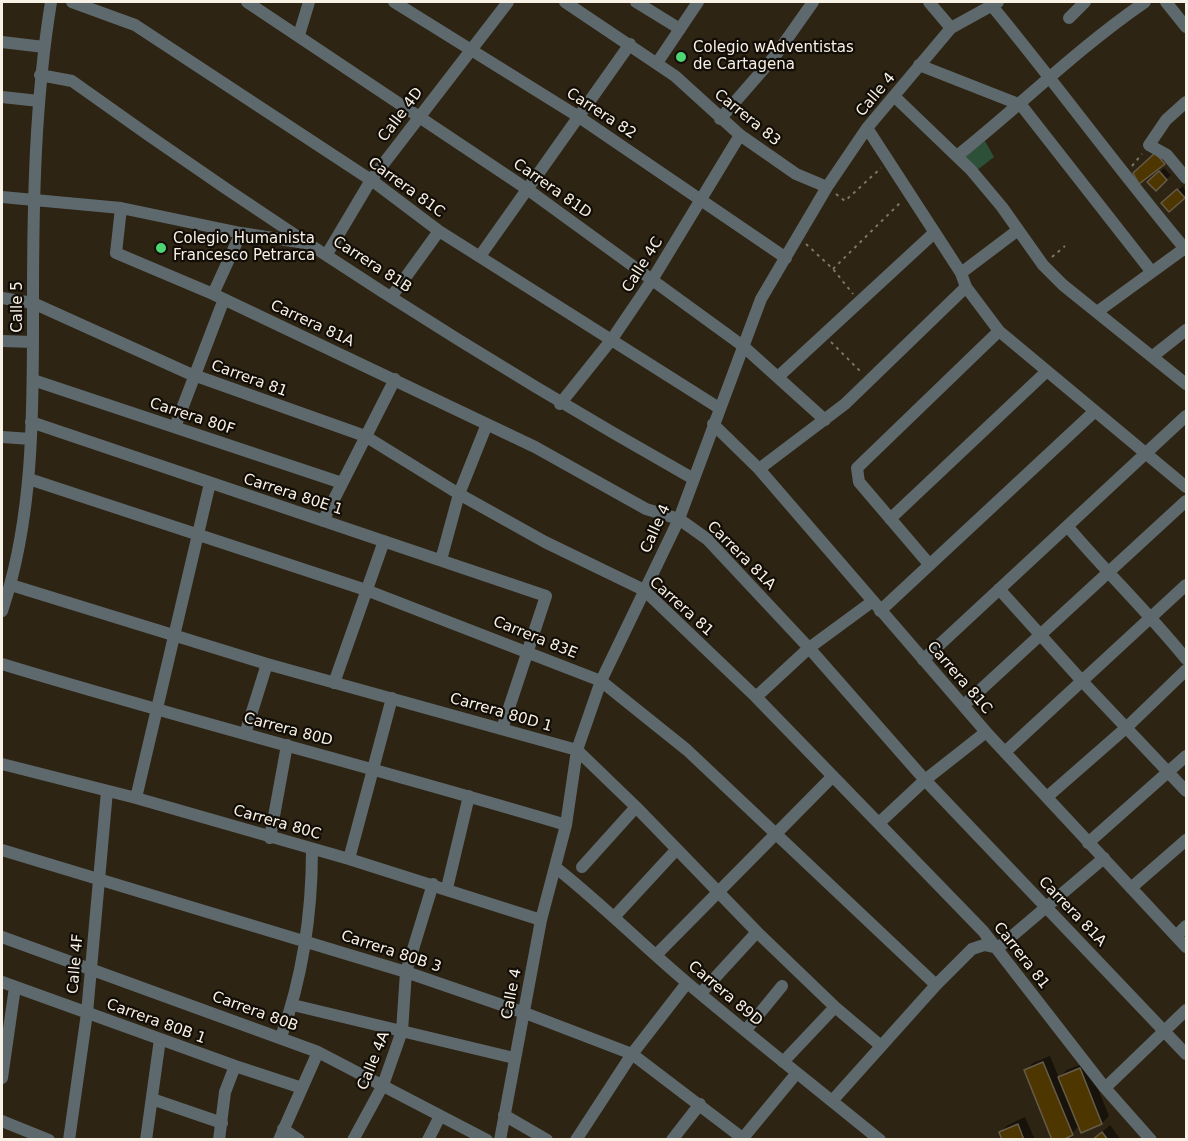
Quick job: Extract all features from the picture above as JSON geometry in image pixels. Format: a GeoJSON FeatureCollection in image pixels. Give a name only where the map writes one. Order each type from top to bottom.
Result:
{"type":"FeatureCollection","features":[{"type":"Feature","properties":{"kind":"street","name":"Calle 5"},"geometry":{"type":"LineString","coordinates":[[2,611],[28,479],[33,380],[34,201],[40,75],[51,2]]}},
{"type":"Feature","properties":{"kind":"street","name":"Carrera 81C"},"geometry":{"type":"LineString","coordinates":[[72,2],[135,25],[371,180],[439,231],[719,408]]}},
{"type":"Feature","properties":{"kind":"street","name":"Carrera 81D"},"geometry":{"type":"LineString","coordinates":[[248,2],[527,189],[743,346],[825,420]]}},
{"type":"Feature","properties":{"kind":"street"},"geometry":{"type":"LineString","coordinates":[[299,35],[309,2]]}},
{"type":"Feature","properties":{"kind":"street","name":"Carrera 82"},"geometry":{"type":"LineString","coordinates":[[394,2],[579,117],[702,198],[786,258]]}},
{"type":"Feature","properties":{"kind":"street","name":"Calle 4D"},"geometry":{"type":"LineString","coordinates":[[327,254],[371,180],[508,2]]}},
{"type":"Feature","properties":{"kind":"street"},"geometry":{"type":"LineString","coordinates":[[636,2],[680,29]]}},
{"type":"Feature","properties":{"kind":"street"},"geometry":{"type":"LineString","coordinates":[[657,63],[698,2]]}},
{"type":"Feature","properties":{"kind":"street"},"geometry":{"type":"LineString","coordinates":[[720,119],[775,56],[813,2]]}},
{"type":"Feature","properties":{"kind":"street"},"geometry":{"type":"LineString","coordinates":[[928,2],[951,28]]}},
{"type":"Feature","properties":{"kind":"street"},"geometry":{"type":"LineString","coordinates":[[1069,18],[1085,2]]}},
{"type":"Feature","properties":{"kind":"street"},"geometry":{"type":"LineString","coordinates":[[957,156],[1021,105],[1049,75],[1145,2]]}},
{"type":"Feature","properties":{"kind":"street"},"geometry":{"type":"LineString","coordinates":[[1166,2],[1186,27]]}},
{"type":"Feature","properties":{"kind":"street","name":"Carrera 83"},"geometry":{"type":"LineString","coordinates":[[571,3],[657,63],[740,135],[796,174],[827,187]]}},
{"type":"Feature","properties":{"kind":"street"},"geometry":{"type":"LineString","coordinates":[[995,4],[1124,176],[1186,249],[1151,271],[1097,312]]}},
{"type":"Feature","properties":{"kind":"street","name":"Calle 4"},"geometry":{"type":"LineString","coordinates":[[500,1140],[541,920],[566,825],[577,750],[601,681],[679,519],[692,478],[761,299],[799,239],[827,187],[867,128],[951,28],[995,4]]}},
{"type":"Feature","properties":{"kind":"street"},"geometry":{"type":"LineString","coordinates":[[2,42],[44,47]]}},
{"type":"Feature","properties":{"kind":"street"},"geometry":{"type":"LineString","coordinates":[[480,256],[630,44]]}},
{"type":"Feature","properties":{"kind":"street"},"geometry":{"type":"LineString","coordinates":[[919,65],[1021,105],[1151,271]]}},
{"type":"Feature","properties":{"kind":"street","name":"Carrera 81B"},"geometry":{"type":"LineString","coordinates":[[40,75],[72,81],[311,244],[560,404],[692,478]]}},
{"type":"Feature","properties":{"kind":"street"},"geometry":{"type":"LineString","coordinates":[[895,97],[957,156],[1002,207],[1043,265],[1063,285],[1186,384]]}},
{"type":"Feature","properties":{"kind":"street"},"geometry":{"type":"LineString","coordinates":[[2,98],[39,101]]}},
{"type":"Feature","properties":{"kind":"street"},"geometry":{"type":"LineString","coordinates":[[1186,102],[1166,120],[1149,145],[1167,155],[1186,178]]}},
{"type":"Feature","properties":{"kind":"street"},"geometry":{"type":"LineString","coordinates":[[867,128],[890,160],[961,273],[966,287],[999,331],[1148,452],[1186,487]]}},
{"type":"Feature","properties":{"kind":"street","name":"Calle 4C"},"geometry":{"type":"LineString","coordinates":[[560,404],[612,339],[652,280],[740,135]]}},
{"type":"Feature","properties":{"kind":"street"},"geometry":{"type":"LineString","coordinates":[[2,197],[121,208],[241,233],[311,244]]}},
{"type":"Feature","properties":{"kind":"street","name":"Carrera 81A"},"geometry":{"type":"LineString","coordinates":[[121,208],[116,253],[219,296],[535,447],[646,509],[679,519],[707,539],[809,648],[926,780],[1186,1054]]}},
{"type":"Feature","properties":{"kind":"street"},"geometry":{"type":"LineString","coordinates":[[961,273],[1018,230]]}},
{"type":"Feature","properties":{"kind":"street"},"geometry":{"type":"LineString","coordinates":[[392,296],[439,231]]}},
{"type":"Feature","properties":{"kind":"street"},"geometry":{"type":"LineString","coordinates":[[175,427],[197,376],[219,296],[241,233]]}},
{"type":"Feature","properties":{"kind":"street"},"geometry":{"type":"LineString","coordinates":[[778,376],[934,233]]}},
{"type":"Feature","properties":{"kind":"street"},"geometry":{"type":"LineString","coordinates":[[759,469],[825,420],[966,287]]}},
{"type":"Feature","properties":{"kind":"street","name":"Carrera 81"},"geometry":{"type":"LineString","coordinates":[[2,298],[33,303],[197,376],[365,436],[459,494],[545,542],[644,590],[756,698],[998,948],[1105,1088],[1151,1140]]}},
{"type":"Feature","properties":{"kind":"street"},"geometry":{"type":"LineString","coordinates":[[1152,357],[1186,330]]}},
{"type":"Feature","properties":{"kind":"street"},"geometry":{"type":"LineString","coordinates":[[929,564],[858,482],[857,468],[999,331]]}},
{"type":"Feature","properties":{"kind":"street"},"geometry":{"type":"LineString","coordinates":[[2,341],[33,342]]}},
{"type":"Feature","properties":{"kind":"street"},"geometry":{"type":"LineString","coordinates":[[890,519],[1047,371]]}},
{"type":"Feature","properties":{"kind":"street","name":"Carrera 80F"},"geometry":{"type":"LineString","coordinates":[[33,380],[342,483]]}},
{"type":"Feature","properties":{"kind":"street"},"geometry":{"type":"LineString","coordinates":[[323,521],[395,380]]}},
{"type":"Feature","properties":{"kind":"street"},"geometry":{"type":"LineString","coordinates":[[756,698],[809,648],[876,606],[929,564],[1095,411]]}},
{"type":"Feature","properties":{"kind":"street"},"geometry":{"type":"LineString","coordinates":[[922,660],[1186,416]]}},
{"type":"Feature","properties":{"kind":"street","name":"Carrera 80E 1"},"geometry":{"type":"LineString","coordinates":[[31,422],[546,596],[529,652]]}},
{"type":"Feature","properties":{"kind":"street"},"geometry":{"type":"LineString","coordinates":[[441,560],[459,494],[487,424]]}},
{"type":"Feature","properties":{"kind":"street","name":"Carrera 81C"},"geometry":{"type":"LineString","coordinates":[[713,424],[759,469],[922,660],[1186,947]]}},
{"type":"Feature","properties":{"kind":"street"},"geometry":{"type":"LineString","coordinates":[[2,437],[30,439]]}},
{"type":"Feature","properties":{"kind":"street","name":"Carrera 83E"},"geometry":{"type":"LineString","coordinates":[[28,479],[366,590],[601,681],[687,750],[936,985]]}},
{"type":"Feature","properties":{"kind":"street"},"geometry":{"type":"LineString","coordinates":[[136,798],[210,483]]}},
{"type":"Feature","properties":{"kind":"street"},"geometry":{"type":"LineString","coordinates":[[964,705],[1186,501]]}},
{"type":"Feature","properties":{"kind":"street"},"geometry":{"type":"LineString","coordinates":[[1068,527],[1108,574],[1152,618],[1186,659]]}},
{"type":"Feature","properties":{"kind":"street"},"geometry":{"type":"LineString","coordinates":[[334,682],[384,541]]}},
{"type":"Feature","properties":{"kind":"street","name":"Carrera 80D 1"},"geometry":{"type":"LineString","coordinates":[[8,578],[267,664],[577,750],[636,807],[757,932],[835,1007],[881,1046]]}},
{"type":"Feature","properties":{"kind":"street"},"geometry":{"type":"LineString","coordinates":[[1005,752],[1186,585]]}},
{"type":"Feature","properties":{"kind":"street"},"geometry":{"type":"LineString","coordinates":[[999,589],[1186,791]]}},
{"type":"Feature","properties":{"kind":"street"},"geometry":{"type":"LineString","coordinates":[[502,729],[529,652]]}},
{"type":"Feature","properties":{"kind":"street","name":"Carrera 80D"},"geometry":{"type":"LineString","coordinates":[[2,664],[156,711],[373,768],[566,825]]}},
{"type":"Feature","properties":{"kind":"street"},"geometry":{"type":"LineString","coordinates":[[245,734],[267,664]]}},
{"type":"Feature","properties":{"kind":"street"},"geometry":{"type":"LineString","coordinates":[[1047,797],[1127,727],[1186,670]]}},
{"type":"Feature","properties":{"kind":"street"},"geometry":{"type":"LineString","coordinates":[[350,859],[392,698]]}},
{"type":"Feature","properties":{"kind":"street"},"geometry":{"type":"LineString","coordinates":[[879,823],[926,780],[987,732]]}},
{"type":"Feature","properties":{"kind":"street"},"geometry":{"type":"LineString","coordinates":[[270,838],[287,745]]}},
{"type":"Feature","properties":{"kind":"street"},"geometry":{"type":"LineString","coordinates":[[1088,843],[1186,756]]}},
{"type":"Feature","properties":{"kind":"street","name":"Carrera 80C"},"geometry":{"type":"LineString","coordinates":[[2,764],[136,798],[350,859],[447,888],[541,920]]}},
{"type":"Feature","properties":{"kind":"street"},"geometry":{"type":"LineString","coordinates":[[656,955],[833,776]]}},
{"type":"Feature","properties":{"kind":"street","name":"Calle 4F"},"geometry":{"type":"LineString","coordinates":[[69,1140],[87,1012],[97,880],[107,791]]}},
{"type":"Feature","properties":{"kind":"street"},"geometry":{"type":"LineString","coordinates":[[447,888],[469,796]]}},
{"type":"Feature","properties":{"kind":"street"},"geometry":{"type":"LineString","coordinates":[[582,867],[636,807]]}},
{"type":"Feature","properties":{"kind":"street"},"geometry":{"type":"LineString","coordinates":[[1131,888],[1186,840]]}},
{"type":"Feature","properties":{"kind":"street"},"geometry":{"type":"LineString","coordinates":[[282,1037],[293,1005],[306,941],[312,889],[312,849]]}},
{"type":"Feature","properties":{"kind":"street","name":"Carrera 80B 3"},"geometry":{"type":"LineString","coordinates":[[2,850],[406,972],[525,1013],[632,1054],[744,1139]]}},
{"type":"Feature","properties":{"kind":"street"},"geometry":{"type":"LineString","coordinates":[[615,916],[676,850]]}},
{"type":"Feature","properties":{"kind":"street"},"geometry":{"type":"LineString","coordinates":[[832,1101],[936,985],[972,949],[984,945],[998,948],[1104,858]]}},
{"type":"Feature","properties":{"kind":"street","name":"Carrera 89D"},"geometry":{"type":"LineString","coordinates":[[555,867],[615,916],[656,955],[796,1074],[880,1140]]}},
{"type":"Feature","properties":{"kind":"street","name":"Calle 4A"},"geometry":{"type":"LineString","coordinates":[[353,1140],[383,1085],[402,1031],[406,972],[433,884]]}},
{"type":"Feature","properties":{"kind":"street"},"geometry":{"type":"LineString","coordinates":[[1176,936],[1186,926]]}},
{"type":"Feature","properties":{"kind":"street"},"geometry":{"type":"LineString","coordinates":[[701,993],[757,932]]}},
{"type":"Feature","properties":{"kind":"street","name":"Carrera 80B"},"geometry":{"type":"LineString","coordinates":[[2,937],[318,1052],[488,1140]]}},
{"type":"Feature","properties":{"kind":"street","name":"Carrera 80B 1"},"geometry":{"type":"LineString","coordinates":[[2,982],[302,1088]]}},
{"type":"Feature","properties":{"kind":"street"},"geometry":{"type":"LineString","coordinates":[[576,1140],[632,1054],[687,982]]}},
{"type":"Feature","properties":{"kind":"street"},"geometry":{"type":"LineString","coordinates":[[746,1030],[782,986]]}},
{"type":"Feature","properties":{"kind":"street"},"geometry":{"type":"LineString","coordinates":[[2,1078],[15,987]]}},
{"type":"Feature","properties":{"kind":"street"},"geometry":{"type":"LineString","coordinates":[[293,1005],[514,1058]]}},
{"type":"Feature","properties":{"kind":"street"},"geometry":{"type":"LineString","coordinates":[[783,1062],[835,1007]]}},
{"type":"Feature","properties":{"kind":"street"},"geometry":{"type":"LineString","coordinates":[[1105,1088],[1186,1010]]}},
{"type":"Feature","properties":{"kind":"street"},"geometry":{"type":"LineString","coordinates":[[146,1140],[160,1039]]}},
{"type":"Feature","properties":{"kind":"street"},"geometry":{"type":"LineString","coordinates":[[299,1140],[281,1134],[318,1052]]}},
{"type":"Feature","properties":{"kind":"street"},"geometry":{"type":"LineString","coordinates":[[219,1140],[225,1092],[235,1066]]}},
{"type":"Feature","properties":{"kind":"street"},"geometry":{"type":"LineString","coordinates":[[744,1139],[796,1074]]}},
{"type":"Feature","properties":{"kind":"street"},"geometry":{"type":"LineString","coordinates":[[152,1100],[222,1123]]}},
{"type":"Feature","properties":{"kind":"street"},"geometry":{"type":"LineString","coordinates":[[673,1139],[700,1104]]}},
{"type":"Feature","properties":{"kind":"street"},"geometry":{"type":"LineString","coordinates":[[504,1115],[547,1140]]}},
{"type":"Feature","properties":{"kind":"street"},"geometry":{"type":"LineString","coordinates":[[428,1140],[440,1116]]}},
{"type":"Feature","properties":{"kind":"street"},"geometry":{"type":"LineString","coordinates":[[2,1120],[49,1140]]}},
{"type":"Feature","properties":{"kind":"path"},"geometry":{"type":"LineString","coordinates":[[1124,176],[1149,145]]}},
{"type":"Feature","properties":{"kind":"path"},"geometry":{"type":"LineString","coordinates":[[827,187],[845,201],[890,160]]}},
{"type":"Feature","properties":{"kind":"path"},"geometry":{"type":"LineString","coordinates":[[833,269],[911,193]]}},
{"type":"Feature","properties":{"kind":"path"},"geometry":{"type":"LineString","coordinates":[[799,239],[833,269],[860,303]]}},
{"type":"Feature","properties":{"kind":"path"},"geometry":{"type":"LineString","coordinates":[[1043,265],[1065,246]]}},
{"type":"Feature","properties":{"kind":"path"},"geometry":{"type":"LineString","coordinates":[[822,334],[869,380]]}},
{"type":"Feature","properties":{"kind":"green space"},"geometry":{"type":"Polygon","coordinates":[[[985,141],[994,157],[976,171],[964,157],[985,141]]]}},
{"type":"Feature","properties":{"kind":"building"},"geometry":{"type":"Polygon","coordinates":[[[1155,153],[1165,164],[1139,184],[1133,173],[1155,153]]]}},
{"type":"Feature","properties":{"kind":"building"},"geometry":{"type":"Polygon","coordinates":[[[1159,171],[1167,180],[1156,191],[1147,182],[1159,171]]]}},
{"type":"Feature","properties":{"kind":"building"},"geometry":{"type":"Polygon","coordinates":[[[1177,189],[1185,198],[1169,212],[1161,203],[1177,189]]]}},
{"type":"Feature","properties":{"kind":"building"},"geometry":{"type":"Polygon","coordinates":[[[1043,1062],[1073,1135],[1062,1140],[1052,1140],[1024,1070],[1043,1062]]]}},
{"type":"Feature","properties":{"kind":"building"},"geometry":{"type":"Polygon","coordinates":[[[1080,1068],[1102,1124],[1081,1133],[1058,1077],[1080,1068]]]}},
{"type":"Feature","properties":{"kind":"building"},"geometry":{"type":"Polygon","coordinates":[[[1018,1124],[1024,1140],[1002,1140],[999,1132],[1018,1124]]]}},
{"type":"Feature","properties":{"kind":"building"},"geometry":{"type":"Polygon","coordinates":[[[1102,1132],[1108,1140],[1092,1140],[1102,1132]]]}},
{"type":"Feature","properties":{"kind":"place","name":"Colegio wAdventistas de Cartagena"},"geometry":{"type":"Point","coordinates":[681,57]}},
{"type":"Feature","properties":{"kind":"place","name":"Colegio Humanista Francesco Petrarca"},"geometry":{"type":"Point","coordinates":[161,248]}}]}
